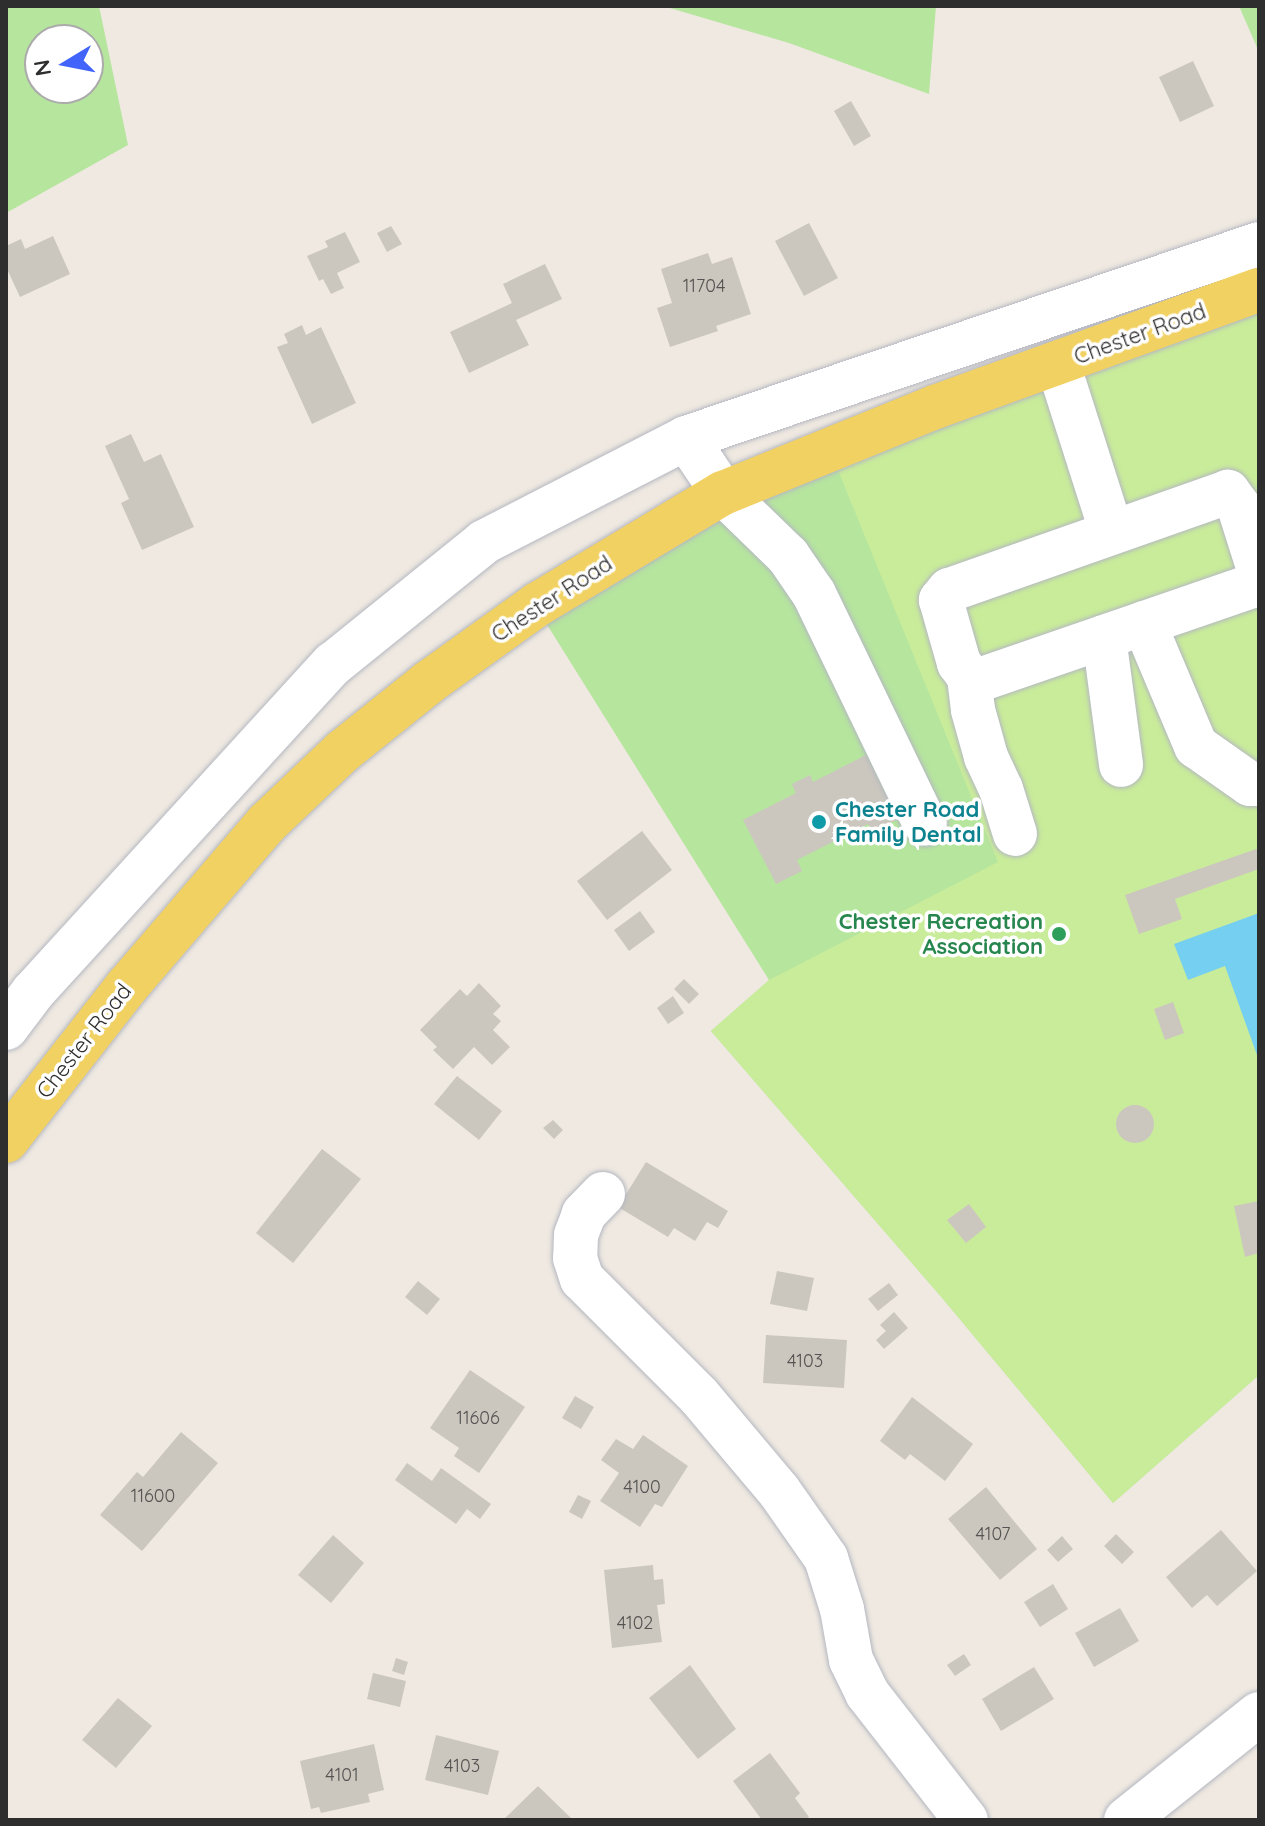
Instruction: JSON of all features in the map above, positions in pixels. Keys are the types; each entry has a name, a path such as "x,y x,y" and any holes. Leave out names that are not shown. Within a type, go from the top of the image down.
{"main road":[{"name":"Chester Road","path":"6,1141 128,985 267,823 343,751 429,682 538,604 723,493 842,443 1259,290"}],"street":[{"name":"Chester Road","path":"6,1028 33,992 333,664 484,542 686,438 1259,244"},
{"path":"1058,364 1111,530"},
{"path":"686,438 723,493 788,556 814,594 925,824"},
{"path":"969,677 982,679 1252,586 1258,566 1239,507 1228,492 1111,530 949,590 941,600 959,663 969,677 976,722 1015,834"},
{"path":"1121,765 1124,630"},
{"path":"1124,630 1196,746 1250,784 1259,784"},
{"path":"603,1194 584,1214 576,1235 575,1258 582,1279 699,1396 779,1491 826,1558 842,1609 851,1660 867,1693 966,1820"},
{"path":"1126,1820 1259,1714"}],"green space":[{"path":"6,6 99,6 103,24 24,24 24,104 104,104 104,30 128,145 6,213"},
{"path":"663,6 936,6 929,94 789,43"},
{"path":"1239,6 1259,6 1259,52"},
{"name":"Chester Recreation Association","path":"1259,291 1259,1375 1113,1503 943,1299 711,1031 769,980 998,862 835,463"},
{"path":"835,463 1259,1189 1259,1375 1113,1503 943,1299 711,1031 769,980 541,615 692,529"}],"water":[{"path":"1259,913 1257,1055 1225,966 1188,980 1174,944"}],"building":[{"path":"1193,61 1214,106 1180,122 1159,77"},
{"path":"851,101 871,136 854,146 834,111"},
{"path":"809,223 838,278 804,296 775,241"},
{"path":"391,226 402,244 387,252 377,233"},
{"path":"345,232 360,262 337,273 344,288 331,294 323,279 319,281 307,256 328,247 325,241"},
{"path":"53,236 70,274 20,297 6,267 6,246 21,239 25,249"},
{"path":"708,253 712,264 732,257 751,314 716,326 718,331 670,347 657,308 672,303 661,269"},
{"path":"545,264 562,299 516,320 529,345 469,373 450,332 512,303 503,284"},
{"path":"302,325 306,335 321,327 356,403 312,424 277,347 288,343 284,334"},
{"path":"131,434 144,462 161,454 194,527 142,550 121,503 129,499 105,446"},
{"name":"Chester Road Family Dental","path":"866,755 898,819 873,832 868,824 797,860 802,871 776,884 743,820 796,793 792,784 810,775 813,782"},
{"path":"642,831 672,870 607,920 577,881"},
{"path":"1259,848 1259,869 1175,899 1182,919 1139,934 1125,895"},
{"path":"640,911 655,932 629,951 614,930"},
{"path":"684,979 699,994 689,1004 674,989"},
{"path":"479,983 501,1006 493,1014 501,1021 493,1030 510,1047 492,1065 474,1047 453,1069 433,1050 437,1047 420,1030 460,989 467,996"},
{"path":"673,996 684,1013 668,1024 657,1008"},
{"path":"1173,1002 1184,1033 1165,1040 1154,1009"},
{"path":"457,1076 502,1111 479,1140 434,1104"},
{"path":"1135,1105 1149,1110 1154,1124 1149,1138 1135,1143 1121,1138 1116,1124 1121,1110"},
{"path":"553,1120 563,1130 554,1139 543,1128"},
{"path":"322,1149 361,1179 293,1263 256,1233"},
{"path":"646,1162 728,1211 718,1228 707,1222 695,1241 674,1228 668,1237 618,1207"},
{"path":"1259,1201 1259,1253 1245,1257 1234,1206"},
{"path":"969,1204 986,1227 966,1243 947,1220"},
{"path":"777,1271 814,1278 807,1311 770,1304"},
{"path":"418,1281 440,1299 427,1315 405,1297"},
{"path":"889,1283 898,1295 878,1311 868,1299"},
{"path":"894,1312 908,1328 884,1349 876,1340 886,1331 880,1325"},
{"path":"766,1335 847,1340 844,1388 763,1383"},
{"path":"470,1370 525,1407 479,1473 454,1456 459,1448 430,1428"},
{"path":"575,1396 594,1407 581,1429 562,1418"},
{"path":"912,1397 973,1444 945,1481 910,1454 905,1460 880,1441"},
{"path":"181,1432 218,1463 142,1551 100,1515 137,1472 143,1477"},
{"path":"643,1435 688,1466 662,1507 655,1504 640,1527 600,1501 619,1473 601,1460 616,1439 633,1449"},
{"path":"407,1463 432,1481 441,1468 491,1504 480,1519 467,1509 456,1524 395,1480"},
{"path":"986,1487 1037,1549 1000,1580 948,1519"},
{"path":"578,1495 591,1501 582,1519 569,1512"},
{"path":"1221,1530 1257,1571 1217,1606 1207,1595 1192,1608 1166,1577"},
{"path":"1116,1534 1134,1552 1122,1564 1104,1546"},
{"path":"333,1535 364,1563 331,1603 298,1575"},
{"path":"1062,1536 1073,1549 1058,1562 1047,1550"},
{"path":"653,1565 654,1580 663,1579 665,1604 657,1605 662,1642 612,1648 604,1570"},
{"path":"1053,1584 1068,1609 1040,1627 1024,1602"},
{"path":"1120,1608 1139,1641 1094,1667 1075,1633"},
{"path":"964,1654 971,1665 955,1676 947,1665"},
{"path":"396,1658 408,1662 404,1675 392,1671"},
{"path":"690,1665 736,1729 698,1759 649,1698"},
{"path":"1034,1667 1054,1699 1001,1731 982,1699"},
{"path":"373,1673 406,1681 400,1707 367,1699"},
{"path":"118,1698 152,1726 116,1768 82,1740"},
{"path":"436,1735 499,1751 488,1795 425,1780"},
{"path":"374,1744 384,1790 368,1794 370,1802 321,1813 319,1807 311,1809 300,1761"},
{"path":"770,1753 800,1793 795,1798 809,1817 804,1820 762,1820 733,1781"},
{"path":"538,1786 573,1820 503,1820"}],"place":[{"name":"Chester Road Family Dental","path":"819,822"},
{"name":"Chester Recreation Association","path":"1059,934"}]}
